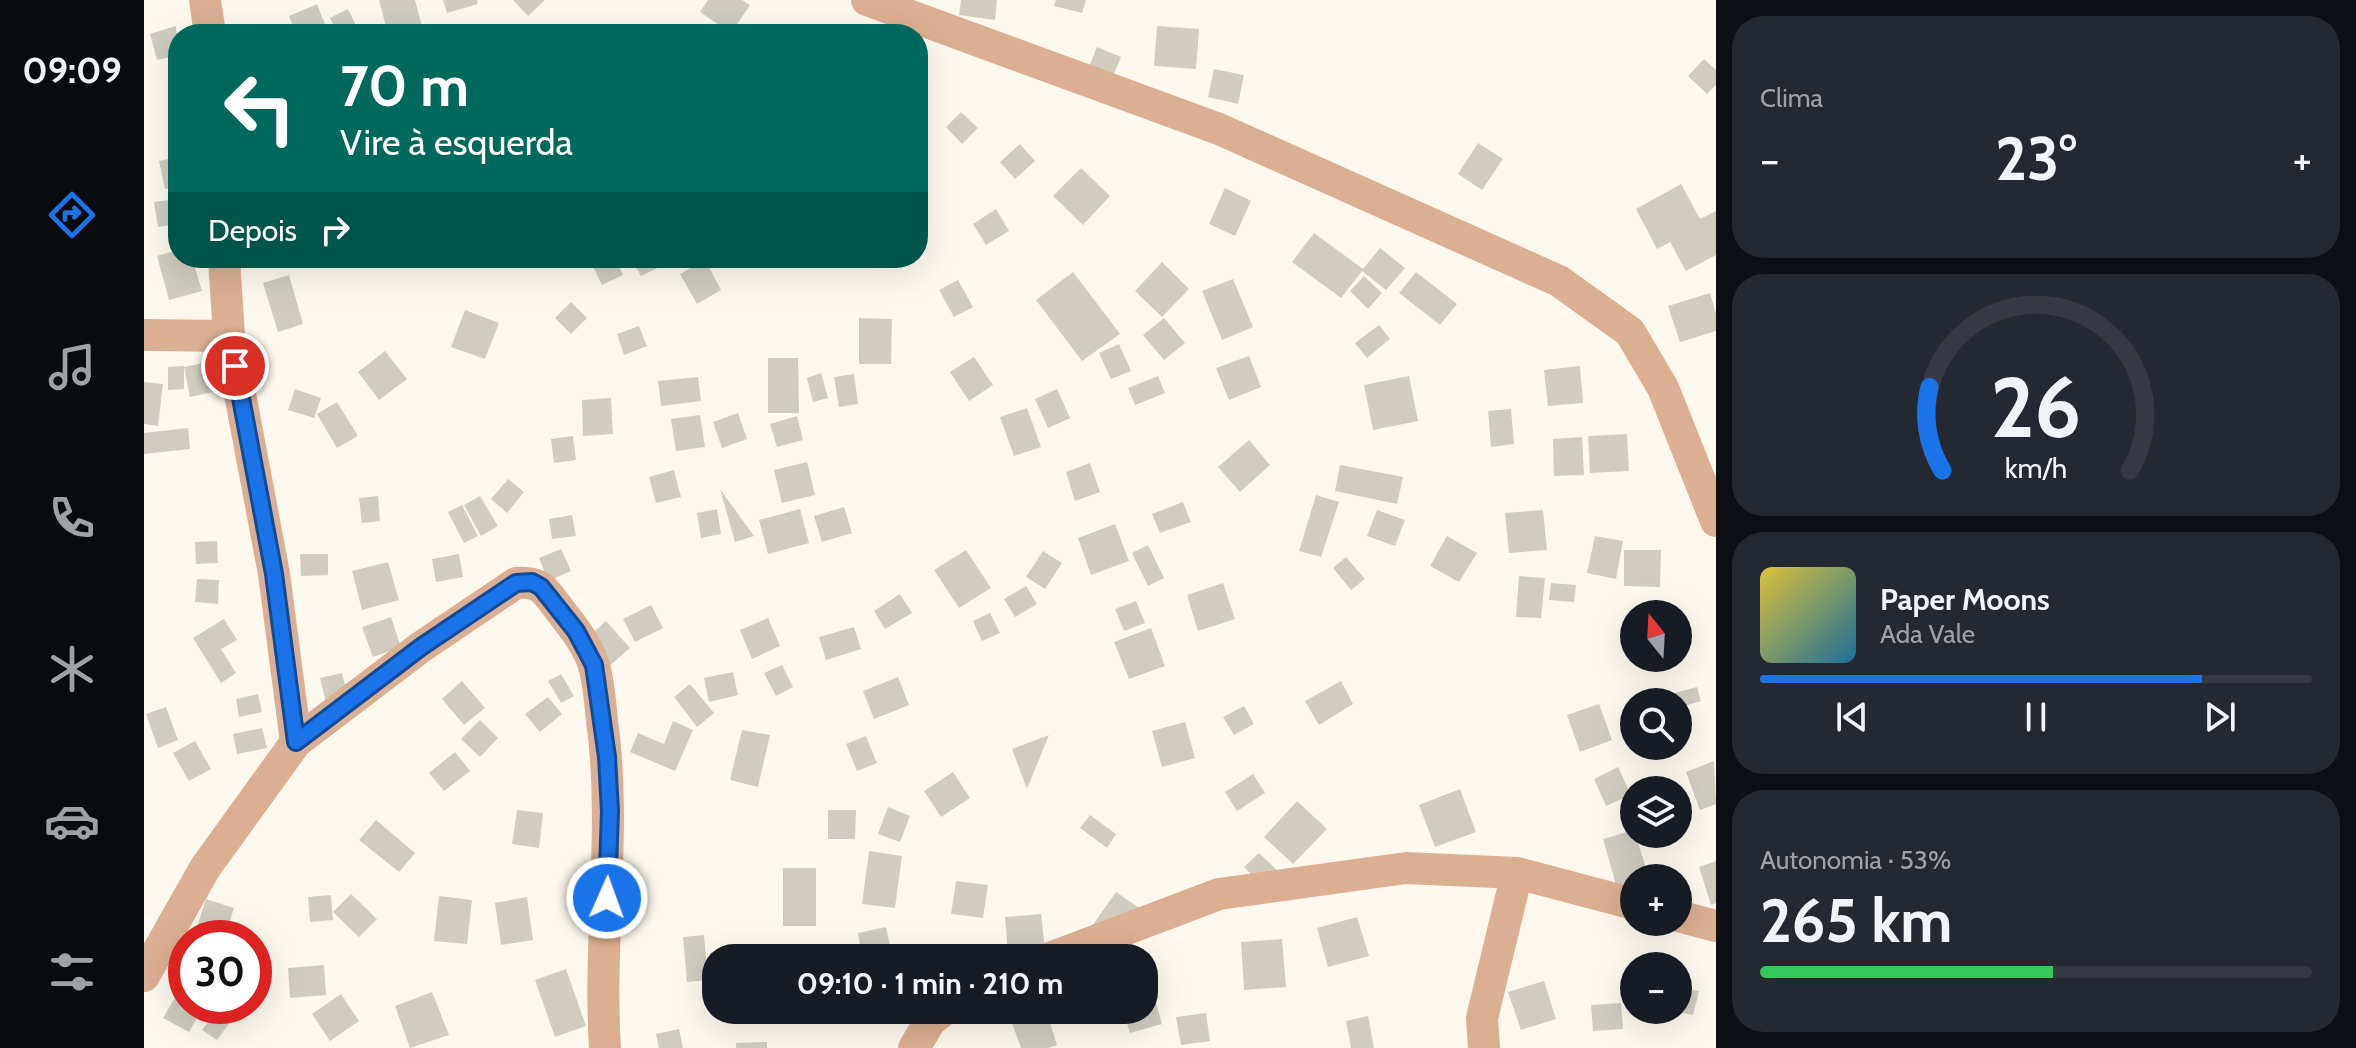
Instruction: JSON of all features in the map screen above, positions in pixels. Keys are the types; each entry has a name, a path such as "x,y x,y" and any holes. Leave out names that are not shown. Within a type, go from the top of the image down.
{"street":[{"path":"205,0 209,24"},
{"path":"867,0 1219,129 1559,281 1630,332 1663,388 1716,521"},
{"path":"225,268 229,336 274,574 296,742"},
{"path":"144,335 229,336"},
{"path":"144,976 205,868 296,742 421,647 516,583 532,582 541,587 576,631 594,665 607,757 610,811 603,1014 605,1048"},
{"path":"1087,944 1219,894 1406,868 1517,873 1620,900"},
{"path":"1484,1048 1482,1018 1517,873"},
{"path":"1692,920 1716,926"},
{"path":"914,1048 928,1024"}],"building":[{"path":"379,0 415,0 421,24 385,24"},
{"path":"443,0 477,0 478,4 447,13"},
{"path":"513,0 545,0 528,16"},
{"path":"708,0 742,0 750,5 737,24 718,24 700,12"},
{"path":"961,0 997,0 995,20 959,15"},
{"path":"1056,0 1086,0 1082,13 1054,6"},
{"path":"317,4 325,24 292,24 289,16"},
{"path":"348,9 355,24 333,24 330,18"},
{"path":"1157,26 1199,29 1196,69 1154,66"},
{"path":"168,28 168,57 157,60 150,34"},
{"path":"1097,47 1121,57 1108,88 1084,79"},
{"path":"1704,59 1716,70 1716,85 1707,94 1688,76"},
{"path":"1214,69 1244,75 1238,104 1208,97"},
{"path":"961,112 978,128 962,144 946,127"},
{"path":"1478,143 1503,159 1482,190 1458,174"},
{"path":"1020,144 1035,161 1015,179 1000,162"},
{"path":"168,159 168,188 165,189 159,161"},
{"path":"1081,168 1110,196 1083,225 1053,196"},
{"path":"1681,184 1700,219 1716,211 1716,255 1686,271 1670,242 1657,249 1636,209"},
{"path":"1225,188 1251,201 1235,236 1209,224"},
{"path":"168,200 168,226 158,227 154,202"},
{"path":"996,209 1009,231 986,245 973,224"},
{"path":"1314,233 1363,269 1380,248 1405,268 1386,290 1362,271 1341,298 1292,262"},
{"path":"168,253 168,268 195,268 202,291 169,300 157,256"},
{"path":"1162,262 1189,289 1162,317 1135,291"},
{"path":"594,268 620,268 623,275 602,285"},
{"path":"637,268 658,268 641,276"},
{"path":"691,268 709,268 721,290 697,304 680,274"},
{"path":"1073,272 1120,334 1082,361 1036,300"},
{"path":"1416,272 1457,304 1440,325 1399,293"},
{"path":"289,275 303,324 278,332 263,283"},
{"path":"1364,276 1382,293 1368,309 1350,291"},
{"path":"1233,279 1253,327 1222,340 1202,291"},
{"path":"958,280 973,307 954,317 939,290"},
{"path":"1710,293 1716,314 1716,331 1680,342 1668,306"},
{"path":"571,302 587,318 571,334 555,318"},
{"path":"465,310 499,323 485,359 451,347"},
{"path":"859,318 892,319 891,364 859,364"},
{"path":"1164,318 1185,343 1164,360 1143,335"},
{"path":"1379,325 1390,339 1367,358 1355,343"},
{"path":"639,326 647,346 624,355 617,334"},
{"path":"1119,344 1131,371 1111,379 1099,353"},
{"path":"385,351 407,379 379,400 358,372"},
{"path":"1249,356 1261,387 1229,400 1216,368"},
{"path":"974,357 993,385 969,401 950,372"},
{"path":"768,358 798,358 799,413 768,413"},
{"path":"212,361 218,391 190,397 184,367"},
{"path":"184,366 184,389 168,390 168,367"},
{"path":"1580,366 1583,403 1548,406 1544,370"},
{"path":"821,373 828,398 813,402 807,378"},
{"path":"854,374 858,404 839,407 834,377"},
{"path":"1158,376 1165,393 1135,405 1128,388"},
{"path":"1409,376 1418,421 1373,430 1364,385"},
{"path":"698,377 701,401 661,406 658,381"},
{"path":"144,382 163,384 158,426 144,424"},
{"path":"295,389 321,398 314,418 288,410"},
{"path":"1057,389 1070,418 1048,428 1035,399"},
{"path":"611,398 613,434 583,436 582,400"},
{"path":"337,402 358,436 337,448 317,414"},
{"path":"1027,408 1041,447 1014,456 1000,417"},
{"path":"1511,409 1514,444 1491,447 1488,411"},
{"path":"738,413 747,439 722,448 713,422"},
{"path":"700,415 705,447 676,451 671,419"},
{"path":"797,416 803,440 777,447 770,424"},
{"path":"188,428 190,449 144,454 144,433"},
{"path":"1627,434 1629,471 1590,473 1588,436"},
{"path":"573,436 576,460 554,463 551,439"},
{"path":"1582,437 1584,475 1554,476 1553,439"},
{"path":"1249,440 1270,465 1240,492 1218,467"},
{"path":"807,462 815,495 782,503 774,470"},
{"path":"1090,463 1100,492 1075,501 1066,472"},
{"path":"1340,465 1403,477 1397,504 1335,491"},
{"path":"674,470 681,497 656,503 649,477"},
{"path":"508,479 524,492 507,513 491,499"},
{"path":"720,489 754,536 735,542"},
{"path":"1316,495 1339,502 1321,557 1299,551"},
{"path":"378,496 380,521 362,523 359,498"},
{"path":"480,496 498,526 481,536 464,505"},
{"path":"1183,502 1191,522 1160,533 1152,514"},
{"path":"462,505 478,536 464,543 448,512"},
{"path":"844,507 852,533 822,542 814,516"},
{"path":"717,509 721,534 701,538 697,513"},
{"path":"800,509 809,543 768,554 759,520"},
{"path":"1377,510 1405,520 1395,546 1367,536"},
{"path":"1543,510 1547,550 1509,553 1505,513"},
{"path":"572,515 576,536 552,539 549,519"},
{"path":"1115,524 1129,561 1091,575 1078,538"},
{"path":"1447,536 1477,553 1459,582 1430,566"},
{"path":"1595,536 1623,541 1616,579 1587,573"},
{"path":"217,541 218,563 196,564 195,542"},
{"path":"1148,545 1164,578 1148,586 1132,553"},
{"path":"561,549 571,571 548,581 539,558"},
{"path":"966,550 991,588 959,608 934,570"},
{"path":"1624,550 1661,550 1660,587 1624,586"},
{"path":"1043,551 1062,563 1045,589 1026,577"},
{"path":"300,554 328,554 328,575 301,576"},
{"path":"459,554 463,577 436,582 432,559"},
{"path":"1346,557 1365,579 1351,590 1333,568"},
{"path":"388,562 399,600 362,610 352,571"},
{"path":"1519,576 1545,578 1541,618 1516,617"},
{"path":"197,579 219,580 218,604 195,602"},
{"path":"1223,583 1235,619 1198,631 1187,595"},
{"path":"1551,583 1576,585 1574,602 1549,600"},
{"path":"1026,586 1037,604 1015,617 1004,599"},
{"path":"900,594 912,613 885,629 874,611"},
{"path":"1136,601 1145,623 1124,631 1115,609"},
{"path":"651,605 663,628 635,642 623,619"},
{"path":"990,613 1000,633 982,641 973,621"},
{"path":"391,617 401,647 373,657 362,627"},
{"path":"768,618 780,646 752,659 740,630"},
{"path":"224,619 237,640 221,649 236,673 221,683 193,638"},
{"path":"606,621 630,648 599,675 575,649"},
{"path":"854,627 861,649 826,660 819,637"},
{"path":"1151,628 1165,666 1129,679 1114,642"},
{"path":"782,665 793,687 776,696 764,673"},
{"path":"733,672 738,695 709,702 704,678"},
{"path":"342,673 348,698 326,703 320,678"},
{"path":"561,674 574,696 561,703 548,681"},
{"path":"898,677 909,705 874,719 863,691"},
{"path":"462,681 485,708 464,725 442,699"},
{"path":"1341,681 1353,704 1319,725 1305,701"},
{"path":"690,684 714,713 697,727 674,697"},
{"path":"1697,687 1701,701 1692,704 1692,688"},
{"path":"258,694 262,712 239,717 236,699"},
{"path":"548,697 562,714 540,732 525,714"},
{"path":"1599,704 1612,740 1580,752 1567,715"},
{"path":"1244,706 1254,724 1234,735 1223,717"},
{"path":"166,707 178,740 158,748 146,714"},
{"path":"480,720 498,738 480,757 461,739"},
{"path":"673,721 693,730 675,771 630,752 638,733 664,744"},
{"path":"1185,722 1195,758 1162,767 1152,731"},
{"path":"262,728 267,748 237,754 233,734"},
{"path":"742,730 770,735 758,787 730,780"},
{"path":"1049,735 1027,789 1012,749"},
{"path":"866,736 877,763 857,771 846,744"},
{"path":"195,741 211,769 189,781 173,753"},
{"path":"455,752 470,771 444,791 429,773"},
{"path":"1714,761 1716,804 1700,810 1692,788 1692,776 1687,776 1686,772"},
{"path":"1618,767 1622,776 1620,800 1606,806 1594,779"},
{"path":"953,772 970,798 941,817 924,791"},
{"path":"1253,774 1265,793 1237,811 1225,792"},
{"path":"1460,789 1476,832 1435,847 1419,805"},
{"path":"1297,801 1327,829 1293,864 1264,837"},
{"path":"888,807 910,816 900,842 878,834"},
{"path":"517,810 543,813 539,848 512,844"},
{"path":"828,810 856,810 855,839 828,839"},
{"path":"1090,815 1116,834 1107,848 1080,828"},
{"path":"376,820 415,853 399,872 359,840"},
{"path":"1620,834 1620,848 1640,848 1645,864 1620,864 1620,887 1617,888 1603,839"},
{"path":"869,851 902,856 895,908 862,904"},
{"path":"1259,853 1282,875 1266,890 1244,867"},
{"path":"1716,861 1716,903 1711,905 1699,867"},
{"path":"783,868 816,868 816,926 783,926"},
{"path":"956,881 988,885 983,918 951,914"},
{"path":"1116,892 1151,916 1132,944 1112,944 1090,929"},
{"path":"351,894 377,919 359,937 333,912"},
{"path":"331,895 333,920 310,922 308,897"},
{"path":"439,896 472,900 467,944 434,941"},
{"path":"527,897 533,940 501,945 495,903"},
{"path":"206,899 234,908 230,920 199,920"},
{"path":"1041,914 1044,944 1007,944 1005,917"},
{"path":"1357,917 1369,956 1328,967 1317,928"},
{"path":"886,927 890,944 860,944 858,933"},
{"path":"704,935 702,981 687,982 683,937"},
{"path":"1282,939 1286,987 1244,990 1241,942"},
{"path":"324,965 326,995 290,998 288,968"},
{"path":"566,969 586,1026 555,1037 535,980"},
{"path":"1544,981 1556,1019 1521,1030 1508,992"},
{"path":"1692,990 1699,991 1692,1015"},
{"path":"432,992 449,1035 410,1048 395,1006"},
{"path":"341,994 359,1021 330,1041 312,1014"},
{"path":"1620,1003 1620,1024 1623,1029 1593,1031 1591,1005"},
{"path":"1158,1010 1162,1024 1130,1033 1127,1024 1158,1024"},
{"path":"1206,1013 1210,1041 1181,1045 1176,1017"},
{"path":"1368,1016 1374,1048 1351,1048 1346,1021"},
{"path":"174,1024 194,1024 189,1032"},
{"path":"207,1024 229,1024 217,1040 202,1030"},
{"path":"1012,1024 1050,1024 1057,1045 1021,1048"},
{"path":"679,1029 683,1048 659,1048 656,1034"},
{"path":"767,1042 767,1048 736,1048 736,1043"}],"route":[{"path":"235,366 274,574 296,742 421,647 516,583 532,582 541,587 576,631 594,665 607,757 610,811 607,898"}]}
